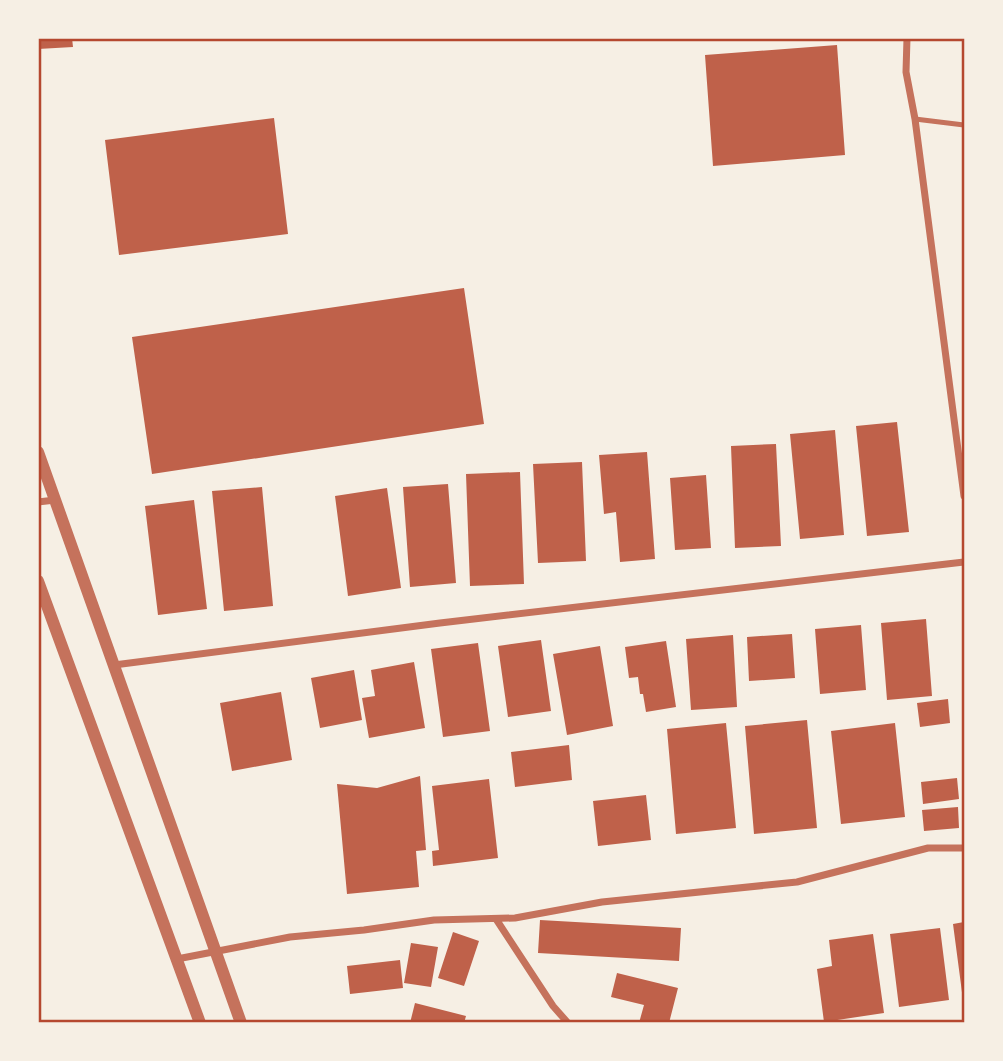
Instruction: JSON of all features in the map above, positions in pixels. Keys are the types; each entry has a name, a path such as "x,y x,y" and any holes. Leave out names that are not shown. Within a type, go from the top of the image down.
{"street":[{"path":"907,38 906,72 915,119 964,496"},
{"path":"40,460 241,1023"},
{"path":"38,502 55,500"},
{"path":"114,665 440,623 964,562"},
{"path":"38,581 200,1023"},
{"path":"177,958 290,937 434,920 514,918 602,902 797,882 928,848 964,848"},
{"path":"496,919 553,1006 568,1023"}],"lane":[{"path":"915,119 964,125"}],"building":[{"path":"38,38 72,38 73,47 38,49"},
{"path":"837,45 845,155 713,166 705,55"},
{"path":"274,118 288,234 119,255 105,140"},
{"path":"464,288 484,424 152,474 132,337"},
{"path":"897,422 909,532 867,536 856,426"},
{"path":"835,430 844,535 800,539 790,434"},
{"path":"776,444 781,546 735,548 731,446"},
{"path":"647,452 655,559 620,562 616,512 604,514 599,455"},
{"path":"582,462 586,561 538,563 533,464"},
{"path":"520,472 524,584 470,586 466,474"},
{"path":"706,475 711,548 675,550 670,478"},
{"path":"448,484 456,583 410,587 403,487"},
{"path":"262,487 273,606 224,611 212,491"},
{"path":"387,488 401,588 348,596 335,496"},
{"path":"194,500 207,609 158,615 145,506"},
{"path":"926,619 932,696 887,700 881,623"},
{"path":"861,625 866,690 820,694 815,629"},
{"path":"792,634 795,678 749,681 747,637"},
{"path":"733,635 737,707 691,710 686,639"},
{"path":"541,640 551,711 508,717 498,646"},
{"path":"666,641 676,707 646,712 638,677 629,678 625,647"},
{"path":"478,643 490,731 443,737 431,649"},
{"path":"600,646 613,726 567,735 553,654"},
{"path":"414,662 425,728 369,738 362,698 375,696 371,670"},
{"path":"354,670 362,720 320,728 311,678"},
{"path":"281,692 292,760 232,771 220,703"},
{"path":"948,699 950,723 920,727 917,703"},
{"path":"807,720 817,828 754,834 745,726"},
{"path":"726,723 736,828 676,834 667,729"},
{"path":"895,723 905,817 841,824 831,731"},
{"path":"569,745 572,780 515,787 511,752"},
{"path":"420,776 426,850 416,851 419,887 347,894 337,784 377,788"},
{"path":"957,778 959,799 923,804 921,782"},
{"path":"489,779 498,858 433,866 432,851 439,850 432,786"},
{"path":"646,795 651,840 598,846 593,801"},
{"path":"958,807 959,828 924,831 922,810"},
{"path":"540,920 681,928 679,961 538,953"},
{"path":"964,922 964,1000 963,1000 953,924"},
{"path":"940,928 949,1000 899,1007 890,934"},
{"path":"453,932 479,941 464,986 438,978"},
{"path":"873,934 884,1013 824,1022 817,969 832,966 829,940"},
{"path":"411,943 438,947 431,987 404,983"},
{"path":"400,960 403,988 350,994 347,966"},
{"path":"617,973 678,988 669,1023 639,1023 644,1005 611,997"},
{"path":"415,1003 466,1016 464,1023 410,1023"}]}
